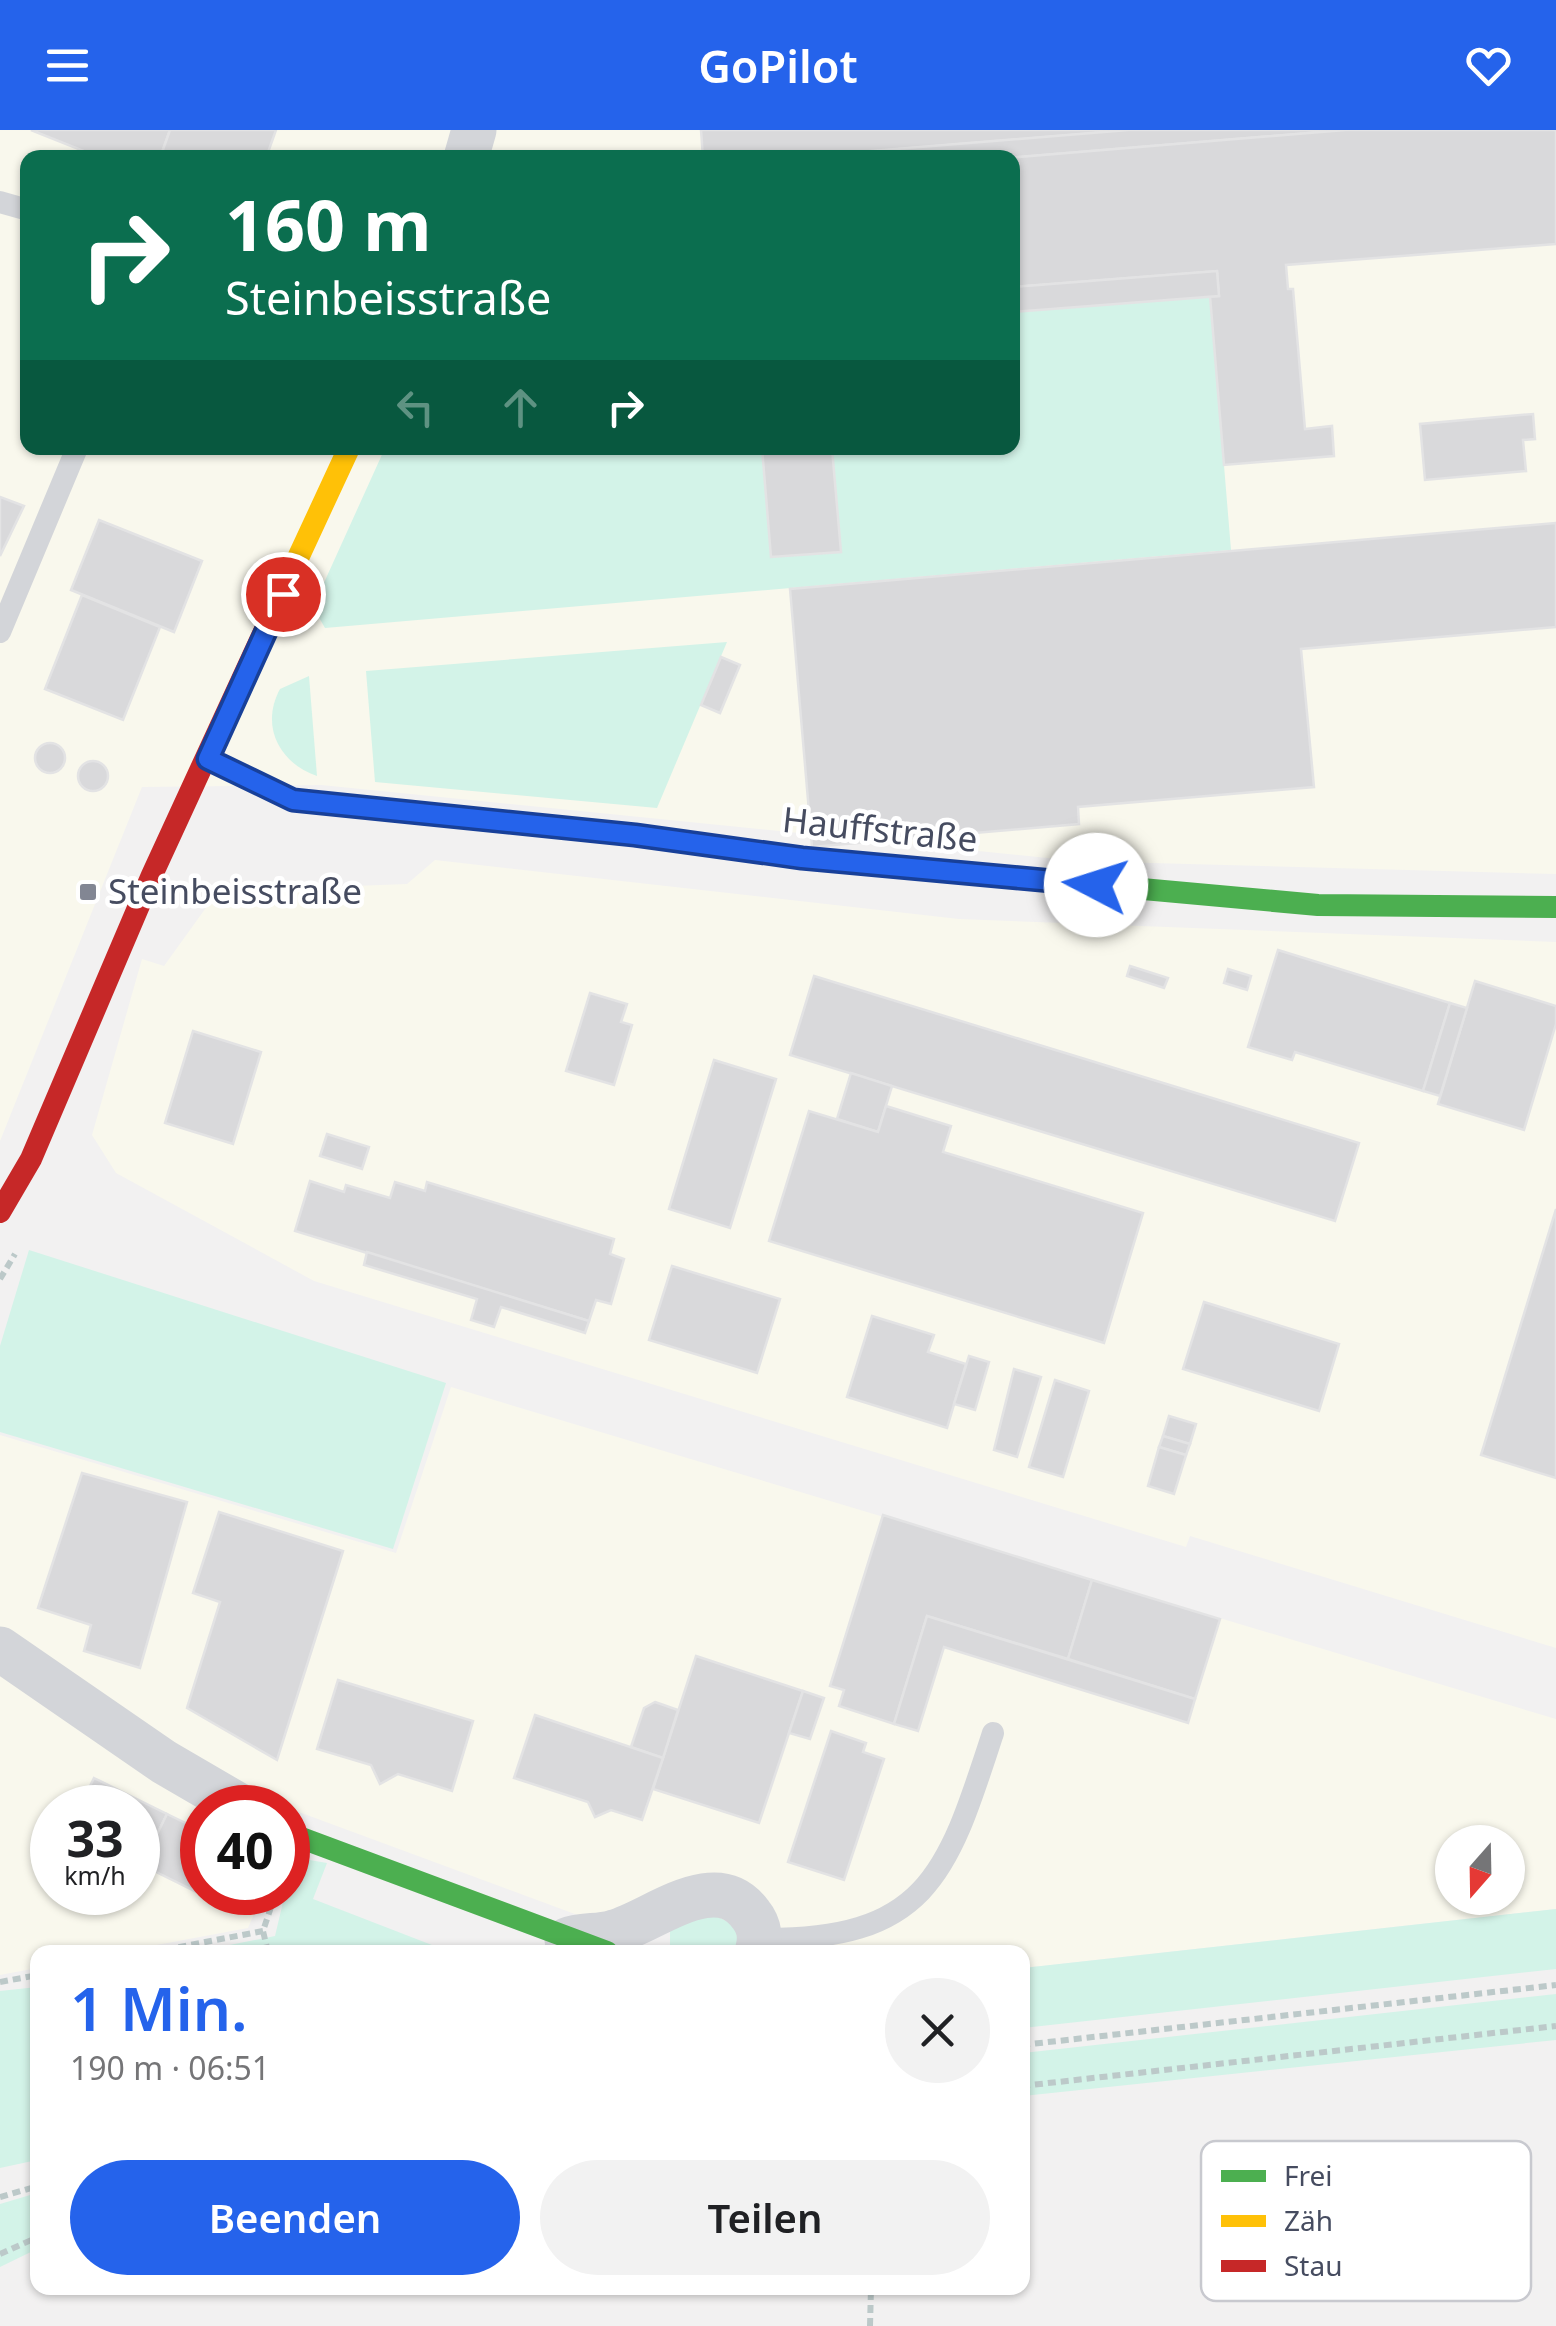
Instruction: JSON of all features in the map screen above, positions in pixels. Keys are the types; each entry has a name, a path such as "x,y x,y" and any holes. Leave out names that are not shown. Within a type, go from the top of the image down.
{"street":[{"path":"0,1212 31,1159 152,874 346,455"},
{"name":"Hauffstraße","path":"208,759 293,800 635,835 802,858 1318,905 1556,907"},
{"path":"0,1649 150,1753 205,1785"},
{"path":"310,1841 584,1945"},
{"path":"589,1945 707,1894 734,1900 749,1911 758,1945"}],"lane":[{"path":"0,632 74,455"},
{"path":"764,1945 887,1920 914,1902 961,1830 993,1734"}],"path":[{"path":"266,1945 262,1931 268,1915"},
{"path":"189,1945 262,1931"},
{"path":"0,1982 30,1976"},
{"path":"1030,2044 1556,1985"},
{"path":"1030,2085 1556,2026"},
{"path":"0,2197 30,2188"},
{"path":"0,2254 30,2241"},
{"path":"870,2326 871,2295"}],"shaded area":[{"path":"0,130 1556,130 1556,874 1077,861 321,785 142,787 0,1141"},
{"path":"435,860 959,919 1556,942 1556,1648 1190,1536 1186,1547 314,1281 116,1173 92,1135 142,959 164,966 218,891 407,884"},
{"path":"451,1387 1556,1719 1556,1909 1525,1912 1525,1825 1435,1825 1435,1915 1502,1915 1030,1967 1030,1945 774,1945 591,1920 310,1816 310,1785 180,1785 180,1915 254,1915 248,1928 157,1945 30,1945 30,1969 0,1975 0,1435 396,1553"}],"green space":[{"path":"1210,296 1231,550 325,628 313,607 382,455 763,455 771,557 840,552 833,455 1020,455 1020,311"},
{"path":"727,642 657,808 375,782 366,671"},
{"path":"309,676 317,776 283,753 273,729 274,703 280,689"},
{"path":"29,1250 446,1383 393,1549 0,1432 0,1346"},
{"path":"310,1860 327,1863 313,1899 432,1945 229,1945 275,1936 280,1915 310,1915"},
{"path":"1556,1909 1556,1969 1030,2027 1030,1967"},
{"path":"705,1910 734,1925 738,1940 736,1945 670,1945 670,1931"},
{"path":"30,1988 30,2162 0,2168 0,1991"},
{"path":"1556,1994 1556,2040 1030,2095 1030,2052"},
{"path":"30,2195 30,2252 0,2267 0,2204"}],"building":[{"path":"31,130 170,130 163,150 81,150"},
{"path":"170,130 276,130 269,150 163,150"},
{"path":"701,130 1131,130 888,150 702,150"},
{"path":"1128,130 1345,130 1020,157 1020,150 884,150"},
{"path":"1345,130 1556,130 1556,244 1286,265 1288,289 1293,289 1305,429 1332,426 1334,456 1224,465 1210,296 1219,296 1217,271 1020,286 1020,157"},
{"path":"1217,271 1219,296 1020,311 1020,286"},
{"path":"1533,414 1535,439 1523,440 1526,471 1425,480 1420,424"},
{"path":"763,455 833,455 841,552 771,557"},
{"path":"0,497 24,506 0,556"},
{"path":"99,520 202,561 174,632 71,590"},
{"path":"1556,523 1556,627 1301,649 1314,787 1078,807 1079,824 812,847 790,589"},
{"path":"82,595 160,627 123,720 45,689"},
{"path":"721,657 740,665 720,713 701,705"},
{"path":"50,743 61,747 65,758 61,769 50,773 39,769 35,758 39,747"},
{"path":"93,761 104,765 108,776 104,787 93,791 82,787 78,776 82,765"},
{"path":"1278,950 1450,1003 1423,1091 1295,1052 1292,1060 1248,1047"},
{"path":"1130,966 1168,978 1164,988 1127,976"},
{"path":"1228,969 1251,976 1247,990 1224,983"},
{"path":"814,976 1359,1143 1335,1221 790,1055"},
{"path":"1475,981 1556,1006 1556,1024 1524,1130 1438,1104"},
{"path":"590,993 627,1004 621,1022 632,1025 614,1085 566,1071"},
{"path":"1450,1003 1467,1008 1440,1096 1423,1091"},
{"path":"193,1031 261,1052 233,1144 165,1123"},
{"path":"714,1060 776,1079 730,1228 669,1209"},
{"path":"851,1073 892,1086 878,1132 837,1119"},
{"path":"886,1106 951,1126 943,1152 1143,1213 1104,1343 769,1241 809,1111 878,1132"},
{"path":"327,1134 369,1147 362,1169 320,1156"},
{"path":"310,1181 344,1192 346,1185 390,1198 395,1182 425,1191 427,1182 614,1239 610,1254 624,1259 611,1304 596,1300 589,1321 295,1231"},
{"path":"1556,1209 1556,1478 1481,1455"},
{"path":"367,1252 589,1321 585,1333 501,1307 494,1327 471,1320 477,1299 364,1265"},
{"path":"672,1266 780,1299 757,1373 649,1340"},
{"path":"1204,1302 1339,1344 1319,1411 1183,1369"},
{"path":"872,1316 934,1335 928,1352 966,1364 947,1428 847,1397"},
{"path":"969,1356 989,1362 975,1410 954,1404"},
{"path":"1014,1369 1041,1377 1017,1457 994,1450"},
{"path":"1055,1380 1089,1391 1063,1477 1029,1467"},
{"path":"1169,1416 1196,1424 1190,1444 1163,1436"},
{"path":"1163,1436 1190,1444 1186,1455 1159,1447"},
{"path":"1159,1447 1186,1455 1174,1494 1148,1486"},
{"path":"82,1473 187,1502 140,1668 84,1651 91,1625 38,1608"},
{"path":"219,1512 343,1551 277,1760 187,1708 220,1602 193,1593"},
{"path":"883,1515 1092,1580 1068,1659 927,1616 894,1724 839,1706 844,1690 830,1686"},
{"path":"1092,1580 1220,1619 1195,1699 1068,1659"},
{"path":"927,1616 1195,1699 1188,1723 944,1647 918,1731 894,1724"},
{"path":"696,1656 803,1691 759,1823 653,1789"},
{"path":"338,1680 473,1721 452,1791 398,1774 380,1784 371,1765 317,1749"},
{"path":"803,1691 824,1698 810,1739 789,1733"},
{"path":"655,1702 678,1710 663,1758 631,1747 644,1708"},
{"path":"535,1715 663,1758 642,1820 611,1810 595,1817 588,1802 514,1778"},
{"path":"831,1731 866,1743 863,1752 884,1759 844,1880 788,1862"},
{"path":"167,1814 180,1820 180,1884 160,1874 160,1828"}],"traffic: fast":[{"path":"631,835 802,858 1318,905 1556,907"},
{"path":"310,1841 588,1945"}],"traffic: slow":[{"path":"285,586 346,455"},
{"path":"207,759 293,800 631,835"}],"traffic: jam":[{"path":"0,1212 31,1159 152,875 285,586"}],"place":[{"name":"Steinbeisstraße","path":"88,892"}],"route":[{"path":"283,594 208,759 293,800 635,835 802,858 1096,885"}]}
